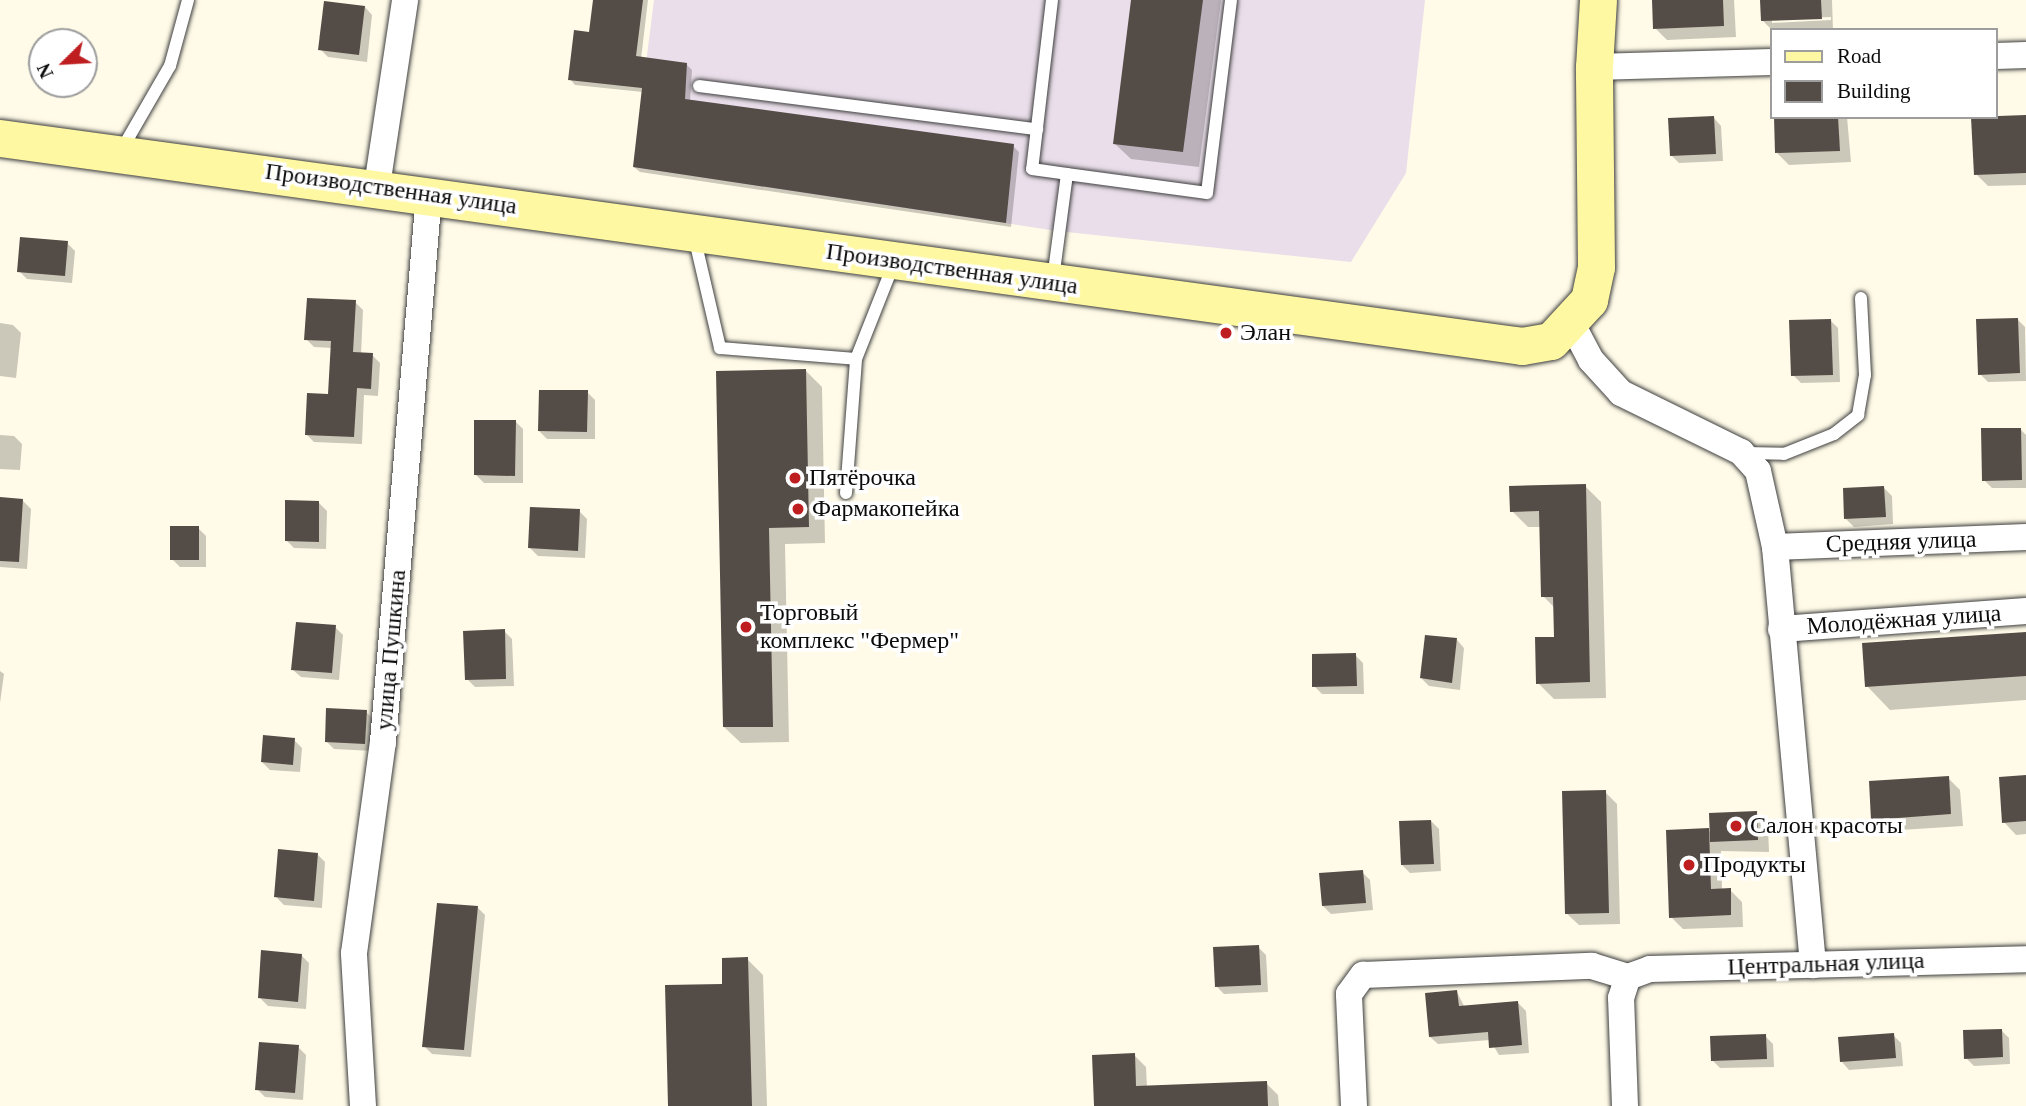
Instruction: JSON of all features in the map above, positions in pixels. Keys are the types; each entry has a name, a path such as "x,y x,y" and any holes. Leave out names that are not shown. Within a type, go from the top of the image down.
{"street":[{"path":"377,186 405,0"},
{"name":"Производственная улица","path":"0,138 377,186 1053,284 1522,346 1551,341 1572,324 1589,300 1596,267 1594,67 1598,0"},
{"path":"1998,56 2026,55"},
{"path":"1594,67 1770,62"},
{"name":"улица Пушкина","path":"363,1106 354,953 383,742 429,194"},
{"path":"1572,324 1591,360 1621,393 1741,452 1758,471 1775,547 1813,965"},
{"name":"Средняя улица","path":"1775,547 2026,537"},
{"name":"Молодёжная улица","path":"1782,629 2026,611"},
{"name":"Центральная улица","path":"1628,977 1650,969 2026,959"},
{"path":"1354,1106 1349,994 1363,975 1592,966 1628,977 1621,998 1625,1106"}],"lane":[{"path":"119,153 170,66 188,0"},
{"path":"1052,0 1032,169 1207,193 1231,0"},
{"path":"699,86 1037,129"},
{"path":"1053,284 1067,174"},
{"path":"693,232 720,348 856,359"},
{"path":"846,494 856,359 894,261"},
{"path":"1741,452 1784,454 1834,433 1858,415 1865,375 1861,298"}],"shaded area":[{"path":"654,0 1425,0 1406,173 1351,262 1057,231 633,167"}],"building":[{"path":"593,0 643,0 636,56 687,63 685,99 1014,144 1006,223 633,167 642,88 568,80 574,30 589,32"},
{"path":"1131,0 1203,0 1183,152 1113,144"},
{"path":"1652,0 1723,0 1724,26 1653,29"},
{"path":"1760,0 1821,0 1822,19 1761,21"},
{"path":"324,1 365,6 359,55 318,50"},
{"path":"2026,115 2026,173 1974,175 1971,119 1998,119 1998,116"},
{"path":"1714,116 1716,154 1670,156 1668,118"},
{"path":"1774,119 1838,119 1840,151 1775,153"},
{"path":"20,237 68,241 65,276 17,272"},
{"path":"307,298 356,300 353,352 373,353 371,389 357,388 354,437 305,435 307,393 328,394 331,341 304,340"},
{"path":"2018,318 2020,373 1978,375 1976,319"},
{"path":"1831,319 1833,375 1791,376 1789,320"},
{"name":"Торговый комплекс \"Фермер\"","path":"806,369 809,527 769,528 773,727 723,727 716,371"},
{"path":"539,390 588,390 587,432 538,431"},
{"path":"474,420 516,420 515,476 474,475"},
{"path":"1981,428 2021,428 2022,480 1982,481"},
{"path":"1586,484 1590,682 1536,684 1535,637 1554,637 1553,597 1541,597 1539,511 1510,512 1509,486"},
{"path":"1884,486 1886,517 1844,519 1843,488"},
{"path":"0,497 23,499 19,562 0,561"},
{"path":"285,500 319,501 319,542 285,541"},
{"path":"530,507 580,509 578,551 528,548"},
{"path":"170,526 199,526 199,560 170,560"},
{"path":"296,622 336,625 332,673 291,670"},
{"path":"505,629 506,679 465,680 463,631"},
{"path":"2026,632 2026,676 1865,687 1862,643"},
{"path":"1425,635 1457,638 1452,683 1420,678"},
{"path":"1356,653 1357,686 1312,687 1312,654"},
{"path":"326,708 367,710 365,744 325,742"},
{"path":"263,735 295,738 293,765 261,762"},
{"path":"2026,775 2026,821 2002,823 1999,777"},
{"path":"1949,776 1951,814 1871,820 1869,781"},
{"path":"1606,790 1609,913 1565,914 1562,791"},
{"path":"1757,811 1758,840 1710,842 1709,813"},
{"path":"1431,820 1434,864 1401,865 1399,821"},
{"name":"Продукты","path":"1709,828 1711,889 1731,888 1731,915 1669,918 1666,830"},
{"path":"278,849 318,853 314,901 274,897"},
{"path":"1363,870 1366,903 1322,906 1319,873"},
{"path":"437,903 478,906 464,1050 422,1047"},
{"path":"1259,945 1261,985 1215,987 1213,947"},
{"path":"261,950 302,954 298,1002 258,998"},
{"path":"748,957 752,1106 668,1106 665,985 722,984 722,958"},
{"path":"1457,990 1459,1006 1518,1001 1522,1045 1489,1048 1488,1032 1429,1037 1425,993"},
{"path":"2002,1029 2003,1057 1964,1059 1963,1030"},
{"path":"1894,1033 1896,1058 1840,1062 1838,1037"},
{"path":"1766,1034 1767,1059 1711,1061 1710,1036"},
{"path":"259,1042 299,1045 295,1093 255,1090"},
{"path":"1135,1053 1136,1086 1267,1081 1268,1106 1094,1106 1092,1055"}],"place":[{"name":"Элан","path":"1226,333"},
{"name":"Пятёрочка","path":"795,478"},
{"name":"Фармакопейка","path":"798,509"},
{"name":"Торговый комплекс \"Фермер\"","path":"746,627"},
{"name":"Салон красоты","path":"1736,826"},
{"name":"Продукты","path":"1689,865"}]}
